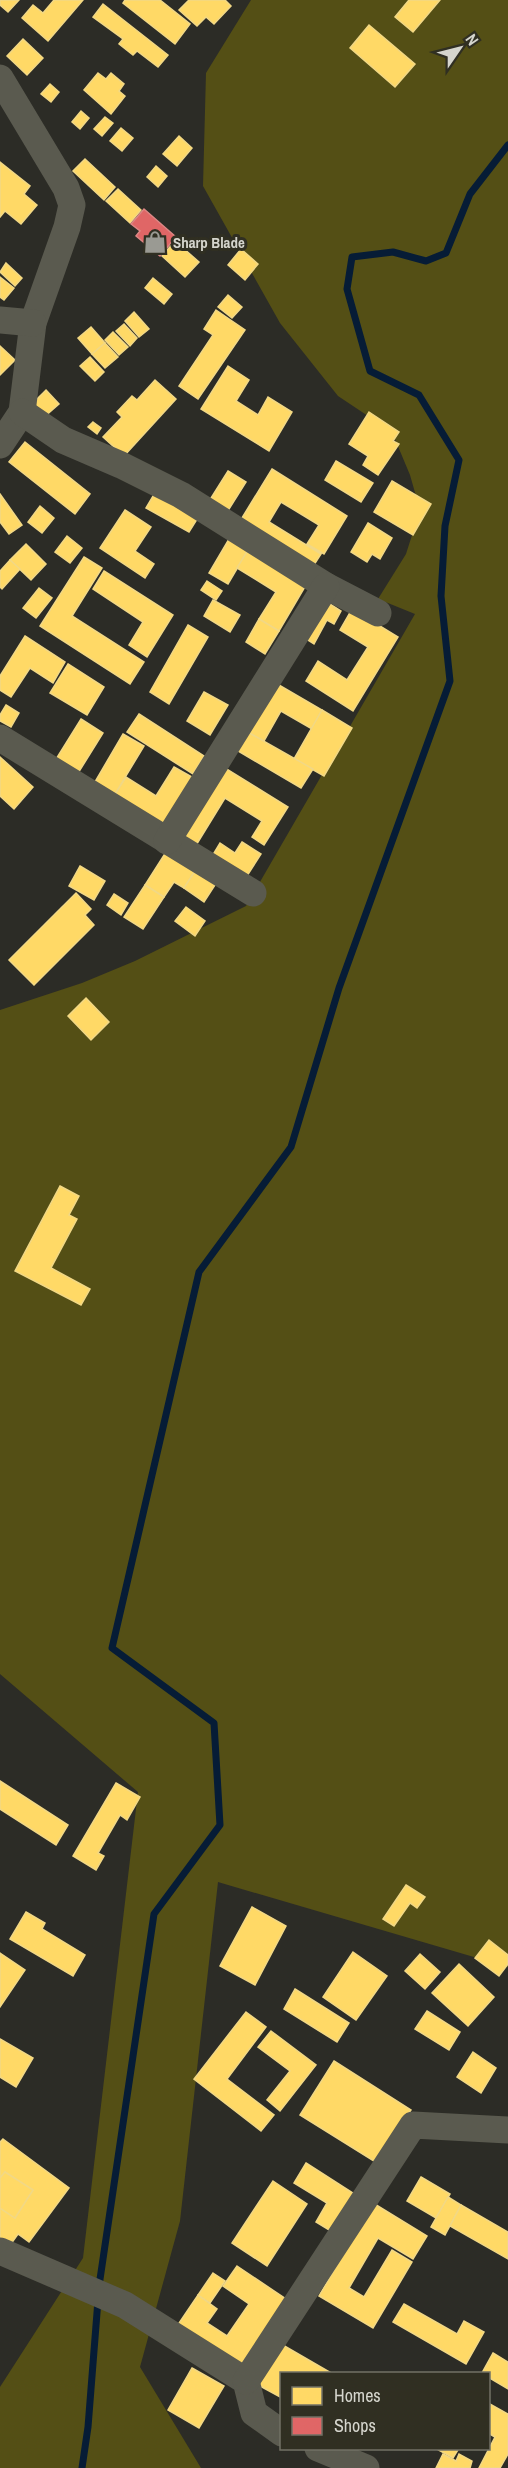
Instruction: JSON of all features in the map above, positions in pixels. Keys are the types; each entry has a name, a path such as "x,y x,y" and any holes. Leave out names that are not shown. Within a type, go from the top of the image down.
{"street":[{"path":"0,78 9,113 66,188 72,205 67,227 33,323 22,412 0,445"},
{"path":"0,320 33,323"},
{"path":"22,412 63,440 121,465 181,495 326,586 378,613"},
{"path":"167,841 326,586"},
{"path":"0,738 253,893"},
{"path":"246,2381 413,2125 508,2130"},
{"path":"0,2251 125,2306 246,2381 254,2413 280,2432"},
{"path":"323,2450 366,2468"}],"shaded area":[{"path":"251,0 508,0 508,1967 218,1882 180,2221 140,2367 201,2468 0,2468 0,2387 83,2258 138,1792 0,1674 0,1010 82,983 135,961 246,906 415,614 378,599 406,554 420,510 410,475 392,432 338,396 280,323 203,186 206,73"}],"building: Homes":[{"path":"0,0 19,0 8,12 0,5"},
{"path":"54,0 83,0 48,41 22,18 33,5 43,13"},
{"path":"125,0 160,0 190,24 175,44 123,3"},
{"path":"189,0 225,0 231,6 214,24 206,17 197,26 179,10"},
{"path":"409,0 440,0 413,32 395,17"},
{"path":"103,4 168,55 158,67 137,51 133,55 119,44 123,39 93,17"},
{"path":"369,25 415,64 395,87 350,48"},
{"path":"23,39 43,58 27,75 7,56"},
{"path":"98,73 106,79 111,73 124,84 119,91 125,96 111,114 84,90"},
{"path":"50,84 59,92 51,102 41,94"},
{"path":"81,111 89,118 80,129 72,122"},
{"path":"105,117 113,123 102,136 94,129"},
{"path":"121,128 133,138 122,151 110,141"},
{"path":"179,136 192,148 177,166 163,154"},
{"path":"85,159 115,187 104,200 73,171"},
{"path":"0,162 30,186 24,194 37,205 21,224 5,211 0,217"},
{"path":"156,166 167,176 158,187 147,177"},
{"path":"118,189 141,210 130,223 106,201"},
{"path":"175,241 199,262 185,277 162,256"},
{"path":"241,249 258,264 245,280 228,265"},
{"path":"6,263 22,278 15,286 0,272"},
{"path":"0,277 14,288 4,300 0,297"},
{"path":"153,278 172,294 164,304 145,288"},
{"path":"228,295 242,307 232,318 218,307"},
{"path":"216,310 245,330 198,399 179,386 213,335 204,329"},
{"path":"134,312 149,329 139,337 125,321"},
{"path":"124,324 137,338 130,346 116,331"},
{"path":"91,327 105,343 92,354 78,338"},
{"path":"113,332 128,347 119,355 105,340"},
{"path":"105,343 118,357 105,368 92,354"},
{"path":"0,346 15,360 0,375"},
{"path":"90,357 104,372 95,381 80,366"},
{"path":"228,366 249,380 236,401 258,415 268,397 292,412 269,451 201,409"},
{"path":"155,380 176,399 124,456 103,437 122,417 117,412 132,396 137,400"},
{"path":"46,390 59,404 43,418 31,405"},
{"path":"369,412 399,432 393,441 399,444 378,475 363,465 368,456 349,444"},
{"path":"93,422 101,428 97,434 88,427"},
{"path":"25,442 90,494 75,514 9,462"},
{"path":"336,461 373,483 361,502 325,480"},
{"path":"272,469 347,516 324,554 307,544 319,525 281,502 269,522 321,554 310,571 237,526"},
{"path":"228,471 246,482 224,517 206,506"},
{"path":"392,481 431,504 413,535 374,512"},
{"path":"156,491 199,516 189,532 146,508"},
{"path":"0,494 22,525 9,534 0,522"},
{"path":"40,506 54,518 42,533 28,522"},
{"path":"125,510 151,527 135,551 154,564 145,578 100,548"},
{"path":"368,523 392,538 380,559 372,554 367,562 351,552"},
{"path":"67,536 82,548 70,563 55,552"},
{"path":"229,539 248,550 228,584 209,573"},
{"path":"26,544 46,564 31,580 10,560"},
{"path":"248,550 306,585 279,631 259,619 276,592 237,568"},
{"path":"84,557 102,568 72,616 144,662 130,684 40,626"},
{"path":"10,560 20,569 2,589 0,571"},
{"path":"104,571 173,615 147,657 129,645 143,622 93,589"},
{"path":"207,581 222,591 216,600 201,590"},
{"path":"39,588 52,598 36,618 23,608"},
{"path":"322,599 341,611 334,624 327,620 314,644 300,635"},
{"path":"213,600 240,615 230,632 204,616"},
{"path":"352,609 398,637 353,711 306,681 318,661 347,680 368,647 340,630"},
{"path":"259,619 279,631 265,654 246,642"},
{"path":"188,625 208,637 169,704 150,692"},
{"path":"25,636 65,662 53,683 30,668 11,697 0,690 0,676"},
{"path":"68,664 104,687 87,715 50,693"},
{"path":"272,681 322,710 312,729 281,711 264,741 244,730"},
{"path":"204,692 228,705 210,735 187,721"},
{"path":"6,705 19,713 11,727 0,721 0,715"},
{"path":"322,710 352,728 324,776 294,759"},
{"path":"139,714 204,756 193,774 127,732"},
{"path":"81,719 103,733 75,778 53,764"},
{"path":"244,730 313,769 301,788 233,748"},
{"path":"123,734 144,746 112,799 92,787"},
{"path":"0,757 33,787 14,809 0,796"},
{"path":"220,765 288,807 264,845 252,837 262,821 225,798 195,847 177,836"},
{"path":"174,767 192,777 161,829 112,799 126,777 156,796"},
{"path":"242,842 261,854 245,879 211,858 220,843 235,853"},
{"path":"166,852 195,871 184,888 174,882 164,897 145,885"},
{"path":"80,866 105,881 94,900 69,886"},
{"path":"195,871 215,885 204,902 184,888"},
{"path":"145,885 164,897 143,929 124,917"},
{"path":"76,893 91,909 85,915 94,925 34,985 9,960"},
{"path":"114,894 128,903 121,915 107,905"},
{"path":"186,907 205,921 195,936 175,921"},
{"path":"86,998 109,1022 91,1040 68,1016"},
{"path":"60,1186 79,1196 69,1215 77,1219 51,1268 90,1289 81,1305 15,1271"},
{"path":"0,1781 68,1825 56,1845 0,1809"},
{"path":"116,1783 140,1797 127,1820 120,1815 98,1853 104,1856 96,1870 73,1856"},
{"path":"406,1885 425,1897 417,1908 410,1903 394,1926 383,1919"},
{"path":"252,1907 286,1926 255,1985 220,1966"},
{"path":"26,1912 45,1923 42,1929 85,1955 73,1976 10,1939"},
{"path":"489,1940 508,1955 508,1964 499,1976 475,1958"},
{"path":"353,1952 387,1976 356,2020 323,1997"},
{"path":"0,1953 25,1970 0,2007"},
{"path":"420,1954 440,1972 425,1989 405,1971"},
{"path":"459,1964 494,1997 468,2026 432,1993"},
{"path":"295,1989 349,2023 337,2042 284,2009"},
{"path":"427,2011 460,2032 449,2050 415,2029"},
{"path":"246,2012 266,2027 227,2079 274,2115 261,2131 194,2079"},
{"path":"271,2031 316,2065 280,2111 267,2100 290,2071 258,2047"},
{"path":"0,2039 33,2058 16,2087 0,2077"},
{"path":"473,2052 496,2068 481,2093 457,2077"},
{"path":"334,2061 411,2110 377,2163 300,2115"},
{"path":"3,2139 69,2188 29,2242 18,2234 8,2248 0,2243 0,2208 15,2218 33,2190 5,2172 0,2178 0,2142"},
{"path":"306,2163 356,2195 334,2233 316,2222 327,2203 294,2183"},
{"path":"5,2172 33,2190 15,2218 0,2208 0,2178"},
{"path":"421,2177 450,2194 436,2218 407,2201"},
{"path":"273,2181 307,2204 267,2266 232,2243"},
{"path":"448,2197 461,2205 445,2235 431,2227"},
{"path":"373,2203 427,2236 413,2259 378,2238 349,2288 364,2297 392,2250 412,2262 373,2328 319,2296"},
{"path":"461,2205 508,2232 508,2259 450,2226"},
{"path":"237,2266 286,2299 237,2371 175,2329 198,2295 217,2309 207,2323 227,2336 249,2304 223,2286"},
{"path":"213,2273 225,2281 210,2303 198,2295"},
{"path":"404,2304 457,2334 464,2321 484,2332 466,2364 393,2322"},
{"path":"281,2344 330,2372 280,2372 280,2397 258,2385"},
{"path":"493,2353 508,2362 508,2389 490,2378 490,2372 483,2372"},
{"path":"192,2368 224,2386 199,2428 168,2410"},
{"path":"490,2404 508,2414 508,2454 500,2468 479,2468 490,2450 495,2437 490,2434"},
{"path":"439,2450 458,2450 453,2458"},
{"path":"443,2454 456,2461 459,2454 472,2461 470,2468 436,2468"}],"building: Shops":[{"path":"144,209 176,237 160,256 136,236 140,231 131,224"}],"waterway":[{"path":"99,2286 154,1914 220,1825 214,1723 112,1648 199,1272 291,1147 339,988 450,681 441,596 445,526 459,460 419,395 370,371 347,289 352,257 393,252 426,261 446,253 470,194 508,145"},
{"path":"82,2468 88,2427 98,2300"}],"place":[{"name":"Sharp Blade","path":"155,242"}]}
